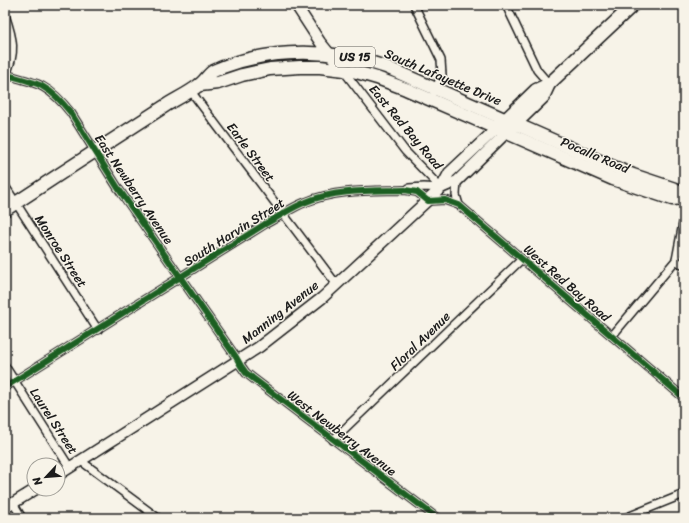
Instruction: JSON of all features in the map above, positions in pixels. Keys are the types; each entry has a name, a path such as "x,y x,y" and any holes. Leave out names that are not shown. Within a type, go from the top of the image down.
{"main road":[{"name":"East Red Bay Road","path":"296,5 329,54 342,69"},
{"name":"Manning Avenue","path":"441,188 457,181 511,121 543,97 549,84 633,5"},
{"name":"South Lafayette Drive","path":"5,210 195,88 212,72 253,58 298,52 350,56 386,67 511,121"},
{"name":"South Lafayette Drive","path":"195,88 270,69 300,67 342,69 377,78 431,99 502,130"},
{"name":"Pocalla Road","path":"511,121 633,175 675,189 684,197"},
{"name":"Manning Avenue","path":"66,470 238,361 297,318 337,285 441,188 450,173 502,130"},
{"name":"Pocalla Road","path":"502,130 630,186 672,199 684,197"},
{"path":"9,506 26,495"}],"street":[{"path":"414,5 441,60 442,75 431,99"},
{"path":"506,5 537,70 549,84"},
{"name":"East Newberry Avenue","path":"5,15 12,36 13,50 5,76 30,81 48,89 53,92 71,113 118,188 238,361"},
{"name":"East Red Bay Road","path":"342,69 405,151 441,188"},
{"name":"Earle Street","path":"195,88 283,214 337,285"},
{"path":"457,181 456,195 459,205"},
{"name":"Monroe Street","path":"5,186 98,330"},
{"name":"South Harvin Street","path":"405,190 413,187 441,188"},
{"name":"South Harvin Street","path":"5,387 283,214 305,202 318,197 334,194 405,190 417,192 428,200"},
{"name":"West Red Bay Road","path":"428,200 445,200 459,205 684,398"},
{"path":"612,336 676,260 684,218"},
{"name":"Floral Avenue","path":"333,440 522,259"},
{"path":"676,260 684,266"},
{"name":"West Newberry Avenue","path":"238,361 246,373 437,518"},
{"name":"Laurel Street","path":"5,366 70,468"},
{"path":"81,461 158,518"},
{"path":"625,518 684,494"},
{"path":"9,506 22,518"}],"cycle path":[{"path":"5,76 27,80 43,86 56,96 71,113 118,188 246,373 437,518"},
{"path":"5,387 265,224 306,202 342,193 405,190 417,192 428,201 445,200 459,205 684,398"}]}
